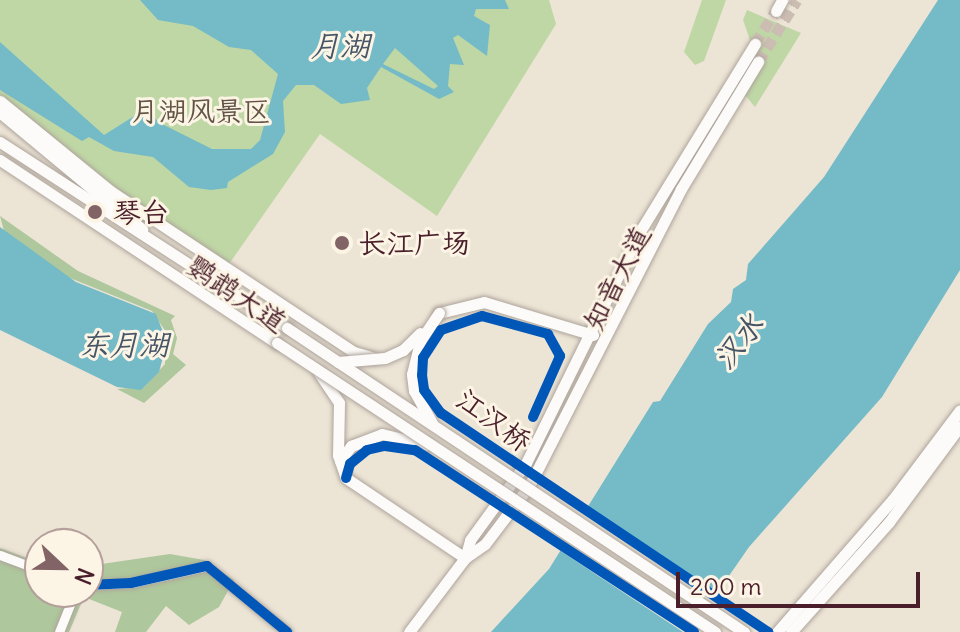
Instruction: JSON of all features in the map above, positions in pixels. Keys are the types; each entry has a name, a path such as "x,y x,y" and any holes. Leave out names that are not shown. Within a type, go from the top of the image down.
{"highway":[{"path":"0,112 142,230"}],"main road":[{"path":"776,11 782,0"},
{"name":"知音大道","path":"465,558 470,540 526,463 639,233 755,44"},
{"name":"知音大道","path":"409,632 465,558 485,544 529,486 601,338 681,189 758,62"},
{"path":"0,101 109,190 354,352 385,358"},
{"name":"鹦鹉大道","path":"0,142 142,230 471,452"},
{"name":"鹦鹉大道","path":"0,160 461,466"},
{"path":"337,362 385,358 403,350 439,313 484,302 601,338"},
{"path":"437,430 414,391 412,374 420,341 439,313"},
{"path":"316,370 339,403 340,461 354,485 465,558"},
{"path":"793,628 960,410"},
{"path":"777,632 793,628 889,522 960,426"},
{"path":"340,461 351,446 382,434 428,445"},
{"name":"江汉桥","path":"471,452 744,632"},
{"name":"江汉桥","path":"461,466 715,632"}],"street":[{"path":"0,555 24,564"},
{"path":"104,584 131,583 207,566 287,632"},
{"path":"59,632 69,608"}],"green space":[{"name":"月湖风景区","path":"0,0 549,0 556,24 437,216 320,134 229,264 99,177 0,97"},
{"path":"702,0 726,0 704,61 695,65 684,52"},
{"path":"747,10 801,33 755,107 744,94 758,63 743,20"},
{"path":"0,216 78,271 175,316 171,320 177,338 173,354 186,365 144,403 117,389 144,387 165,364 166,332 152,311 65,276 4,231"},
{"path":"0,548 24,557 24,608 79,608 69,632 0,632"},
{"path":"170,554 204,560 234,580 219,607 189,625 166,606 146,632 115,632 122,612 104,605 104,564"}],"water":[{"name":"月湖","path":"140,0 505,0 509,9 476,9 474,16 490,25 487,56 458,35 453,38 464,65 450,64 448,86 454,92 439,99 381,67 367,88 370,100 341,104 314,85 296,85 283,101 285,132 273,154 228,182 227,188 211,190 189,187 153,157 114,151 89,137 82,141 0,90 0,42 104,135 147,108 158,122 212,149 251,149 260,140 278,74 251,50 229,47 193,26 158,20","holes":["395,48 438,86 434,89 383,64"]},
{"name":"汉水","path":"938,0 960,0 960,270 882,397 749,547 690,632 491,632 549,569 653,402 660,401 708,324 731,302 733,289 746,280 748,264 824,177"},
{"name":"东月湖","path":"0,227 76,282 156,314 167,342 159,372 141,390 117,387 0,330"}],"pier":[{"path":"584,506 720,596 695,632 683,632 556,548"}],"tunnel":[{"path":"758,62 797,0"},
{"path":"755,44 776,11"}],"cycle path":[{"path":"533,417 560,356 548,334 482,316 441,330 423,358 422,375 424,390 441,413 768,632"},
{"path":"346,478 350,464 367,450 385,446 415,450 694,632"},
{"path":"104,584 131,583 207,566 287,632"}],"place":[{"name":"琴台","path":"95,212"},
{"name":"长江广场","path":"342,243"}]}
